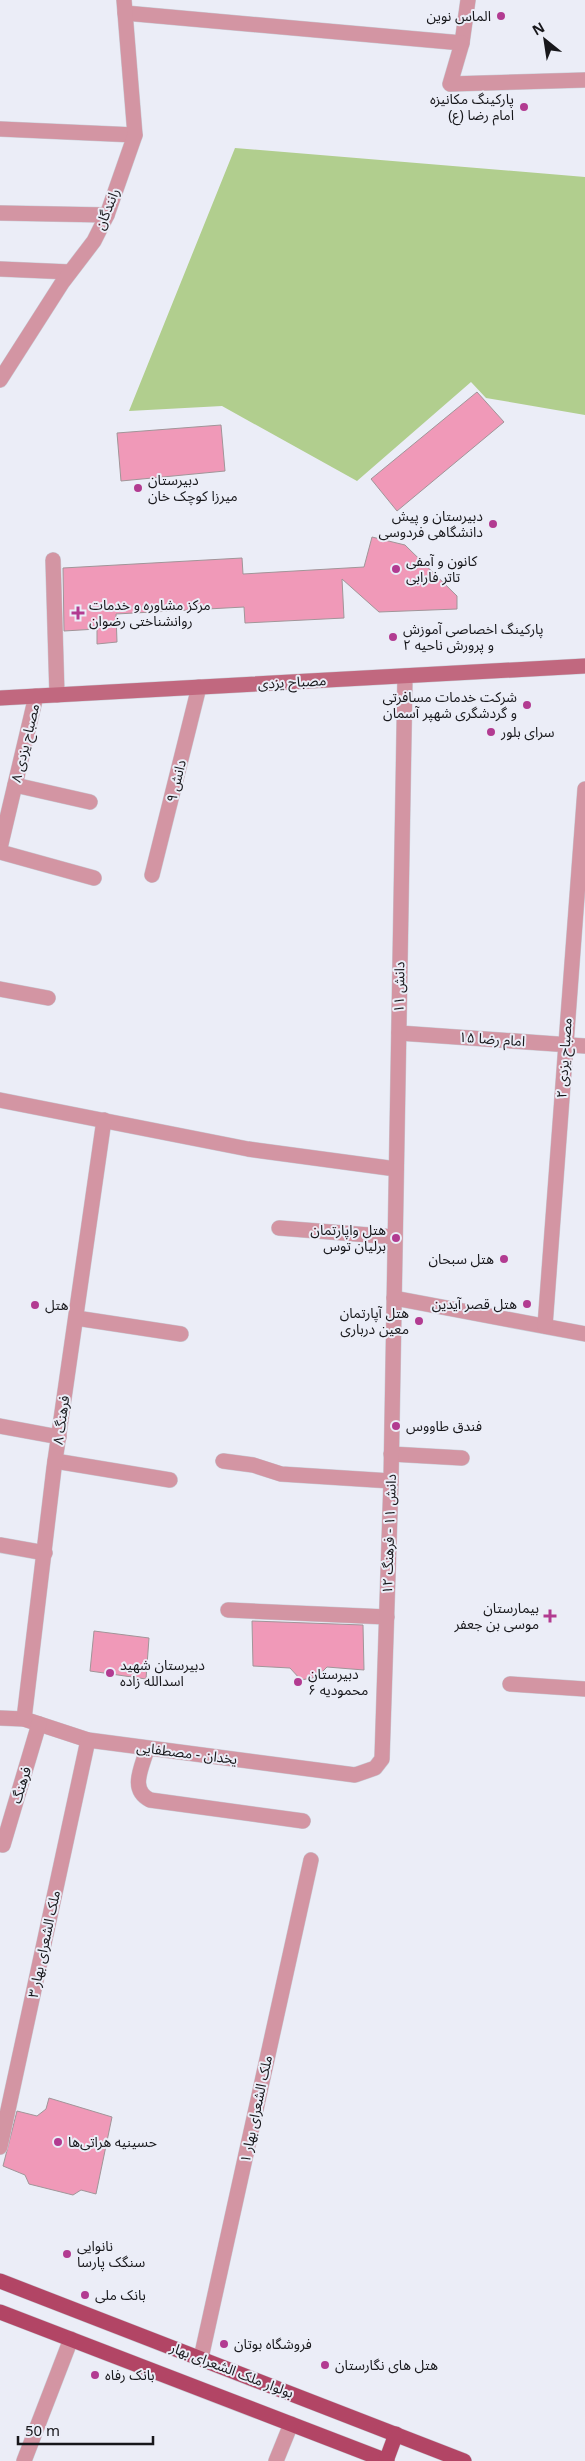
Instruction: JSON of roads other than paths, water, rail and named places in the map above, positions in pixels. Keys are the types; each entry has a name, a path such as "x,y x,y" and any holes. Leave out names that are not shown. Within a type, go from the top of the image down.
{"main road":[{"name":"مصباح یزدی","path":"0,698 585,666"},
{"name":"بولوار ملک الشعرای بهار","path":"0,2281 464,2461"},
{"path":"0,2312 387,2461 396,2434"}],"street":[{"path":"468,0 462,43 450,84 585,80"},
{"path":"125,6 462,43"},
{"name":"رانندگان","path":"0,380 70,272 94,241 107,214 135,135 125,6"},
{"path":"0,130 135,135"},
{"path":"0,213 107,214"},
{"path":"0,269 70,272"},
{"path":"53,560 57,695"},
{"name":"دانش ۱۱","path":"394,1298 405,676"},
{"name":"دانش ۹","path":"152,875 199,687"},
{"name":"مصباح یزدی ۸","path":"0,848 36,696"},
{"path":"15,785 90,802"},
{"name":"مصباح یزدی ۲","path":"545,1326 585,789"},
{"path":"0,852 94,878"},
{"path":"0,989 48,998"},
{"name":"امام رضا ۱۵","path":"399,1033 585,1046"},
{"path":"0,1100 248,1149 396,1170"},
{"name":"فرهنگ ۸","path":"24,1719 55,1461 104,1120"},
{"path":"279,1228 395,1237"},
{"path":"394,1298 585,1334"},
{"name":"دانش ۱۱ - فرهنگ ۱۲","path":"375,1768 382,1759 391,1481 394,1298"},
{"path":"76,1318 181,1334"},
{"path":"0,1426 59,1437"},
{"path":"391,1454 462,1458"},
{"path":"55,1461 170,1480"},
{"path":"223,1461 253,1465 281,1474 391,1481"},
{"path":"0,1545 45,1553"},
{"path":"228,1610 386,1617"},
{"path":"510,1684 585,1689"},
{"name":"یخدان - مصطفایی","path":"0,1718 24,1719 88,1740 147,1749 355,1775 375,1768"},
{"name":"فرهنگ","path":"3,1845 39,1724"},
{"name":"ملک الشعرای بهار ۳","path":"0,2147 88,1740"},
{"path":"147,1749 137,1788 140,1796 150,1800 303,1821"},
{"name":"ملک الشعرای بهار ۱","path":"201,2358 311,1860"},
{"path":"24,2461 71,2339"},
{"path":"276,2461 291,2424"}],"place":[{"name":"الماس نوين","path":"501,16"},
{"name":"پارکینگ مکانیزه امام رضا (ع)","path":"524,107"},
{"name":"دبیرستان میرزا کوچک خان","path":"138,488"},
{"name":"دبیرستان و پیش دانشگاهی فردوسی","path":"493,524"},
{"name":"کانون و آمفی تاتر فارابی","path":"396,569"},
{"name":"مرکز مشاوره و خدمات روانشناختی رضوان","path":"78,613"},
{"name":"پارکینگ اخصاصی آموزش و پرورش ناحیه ۲","path":"393,637"},
{"name":"شرکت خدمات مسافرتی و گردشگری شهپر آسمان","path":"527,705"},
{"name":"سرای بلور","path":"491,732"},
{"name":"هتل واپارتمان برلیان توس","path":"396,1238"},
{"name":"هتل سبحان","path":"504,1259"},
{"name":"هتل قصر آیدین","path":"527,1304"},
{"name":"هتل","path":"35,1305"},
{"name":"هتل آپارتمان معین درباری","path":"419,1321"},
{"name":"فندق طاووس","path":"396,1426"},
{"name":"بیمارستان موسی بن جعفر","path":"550,1616"},
{"name":"دبیرستان شهید اسدالله زاده","path":"110,1673"},
{"name":"دبیرستان محمودیه ۶","path":"298,1682"},
{"name":"حسینیه هراتی‌ها","path":"58,2142"},
{"name":"نانوایی سنگک پارسا","path":"67,2254"},
{"name":"بانک ملی","path":"85,2295"},
{"name":"فروشگاه بوتان","path":"224,2344"},
{"name":"هتل های نگارستان","path":"325,2365"},
{"name":"بانک رفاه","path":"95,2375"}]}
